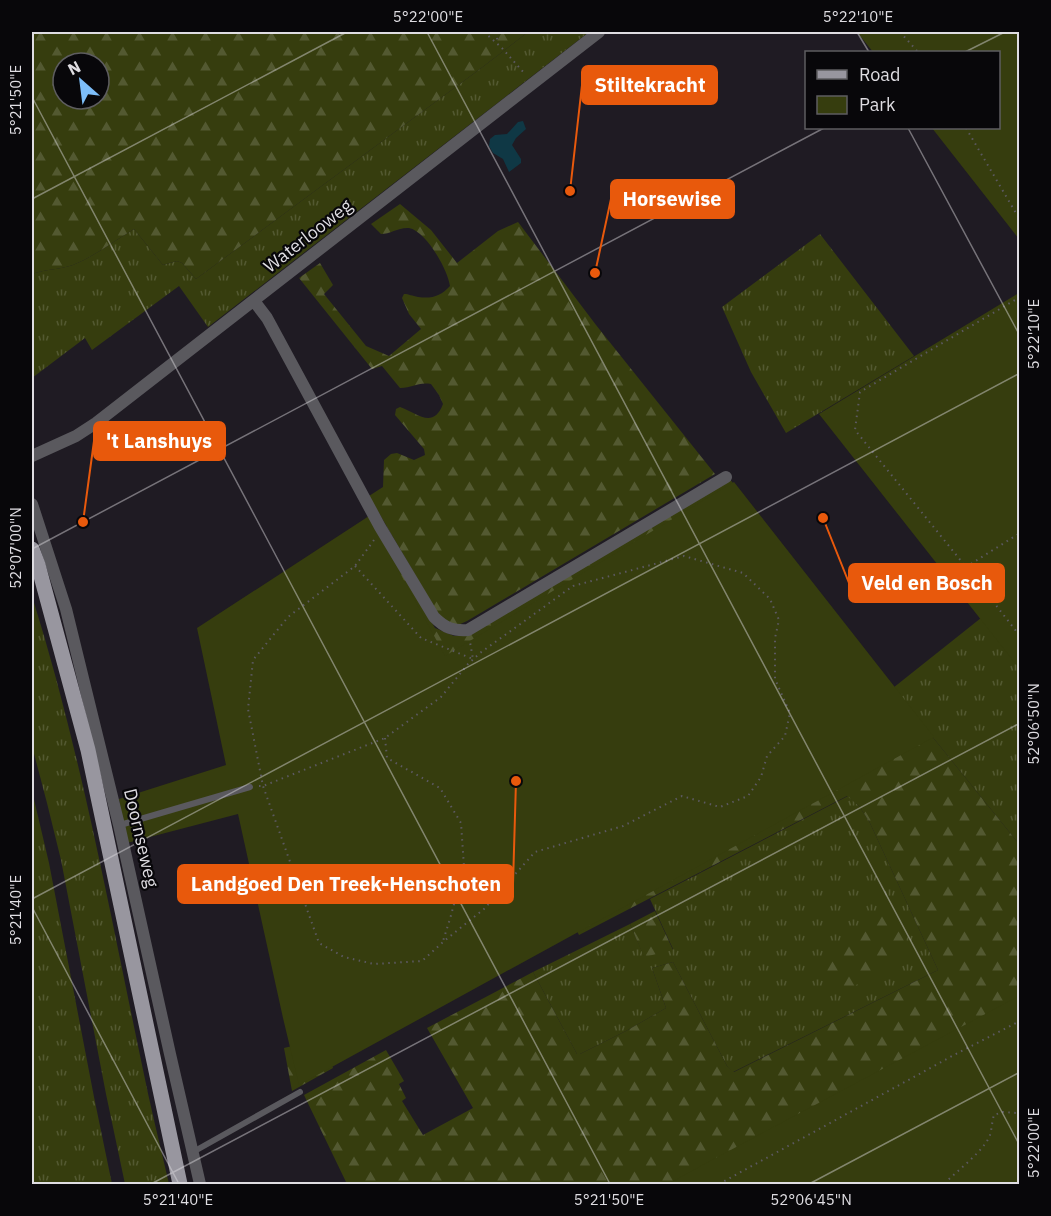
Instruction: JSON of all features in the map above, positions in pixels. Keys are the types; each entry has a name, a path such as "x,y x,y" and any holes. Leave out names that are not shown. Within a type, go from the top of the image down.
{"main road":[{"name":"Doornseweg","path":"32,549 88,750 180,1185"}],"street":[{"name":"Waterlooweg","path":"32,456 76,436 96,423 599,32"},
{"path":"254,301 267,318 381,527 434,617 442,625 454,630 468,630 726,477"},
{"name":"Doornseweg","path":"32,504 66,609 119,825 200,1185"}],"lane":[{"path":"119,825 250,787"},
{"path":"193,1152 300,1092"}],"path":[{"path":"484,32 498,44 532,83"},
{"path":"496,32 498,44"},
{"path":"900,32 917,51"},
{"path":"967,129 1020,220"},
{"path":"1020,297 860,392 855,430 1020,636"},
{"path":"263,786 385,738 441,697 480,653 573,586 684,556 743,573 770,599 778,620 775,638 775,679 790,713 785,736 767,756 761,777 748,796 720,807 682,796 623,826 535,852 484,909 422,961 374,964 344,957 319,942 263,786 248,709 253,660 288,617 355,566 381,527"},
{"path":"966,567 1020,533"},
{"path":"355,566 421,638 473,659"},
{"path":"468,630 473,659"},
{"path":"385,738 387,758 440,788 461,823 464,867 442,942"},
{"path":"719,1185 1020,1021"},
{"path":"946,1185 946,1182 977,1154 989,1137 994,1115 1020,1111"}],"green space":[{"path":"32,32 528,32 196,279 182,263 177,261 163,265 134,229 97,253 73,265 32,274"},
{"path":"528,32 589,32 208,327 179,286 92,350 85,338 32,378 32,274 73,265 97,253 134,229 163,265 177,261 182,263 196,279"},
{"path":"857,32 1019,32 1019,239 933,129 1000,129 1000,51 872,51"},
{"path":"400,204 431,230 457,263 498,231 518,222 596,325 715,474 458,625 448,625 437,612 369,496 383,487 384,460 391,454 397,453 414,460 425,455 424,449 395,415 396,409 400,407 418,416 429,418 439,412 443,404 439,395 431,384 400,388 382,366 372,369 299,278 320,263 333,285 324,294 366,346 389,356 421,329 409,314 402,298 404,294 428,298 440,294 450,286 435,252 416,231 405,228 381,234 371,224"},
{"path":"820,234 914,356 786,433 751,372 722,307"},
{"path":"1019,293 1019,668 819,414"},
{"path":"729,478 893,688 1019,844 1019,1184 347,1184 304,1095 386,1050 404,1081 399,1084 406,1098 402,1101 423,1135 473,1108 427,1028 533,972 577,1054 580,1054 666,1008 652,968 673,962 727,1066 734,1072 938,970 869,821 859,806 847,796 579,935 455,680 377,531 435,628 454,636 467,635"},
{"path":"734,482 934,737 299,1085 238,814 127,843 119,799 226,765 197,628 369,516 445,656"},
{"path":"32,596 79,770 169,1184 125,1184 61,860 32,746"},
{"path":"981,618 1019,664 1019,844 893,688"},
{"path":"32,791 49,863 112,1184 32,1184"},
{"path":"848,796 859,806 869,821 938,970 733,1072 727,1066 673,962 652,968 666,1008 626,1031 577,1054 533,972 630,924 644,956 673,949 650,899"},
{"path":"655,911 673,950 644,957 630,924"},
{"path":"889,911 899,912 908,926 909,935 893,959 872,977 846,990 833,985 823,967 825,955"},
{"path":"1019,996 1019,1184 668,1184 710,1161"},
{"path":"322,1039 333,1068 292,1091 284,1048"}],"water":[{"path":"523,121 526,129 512,145 521,163 509,172 503,159 493,153 489,146 490,139 495,135 507,134 518,122"}],"place":[{"name":"Stiltekracht","path":"570,191"},
{"name":"Horsewise","path":"595,273"},
{"name":"Veld en Bosch","path":"823,518"},
{"name":"'t Lanshuys","path":"83,522"},
{"name":"Landgoed Den Treek-Henschoten","path":"516,781"}]}
